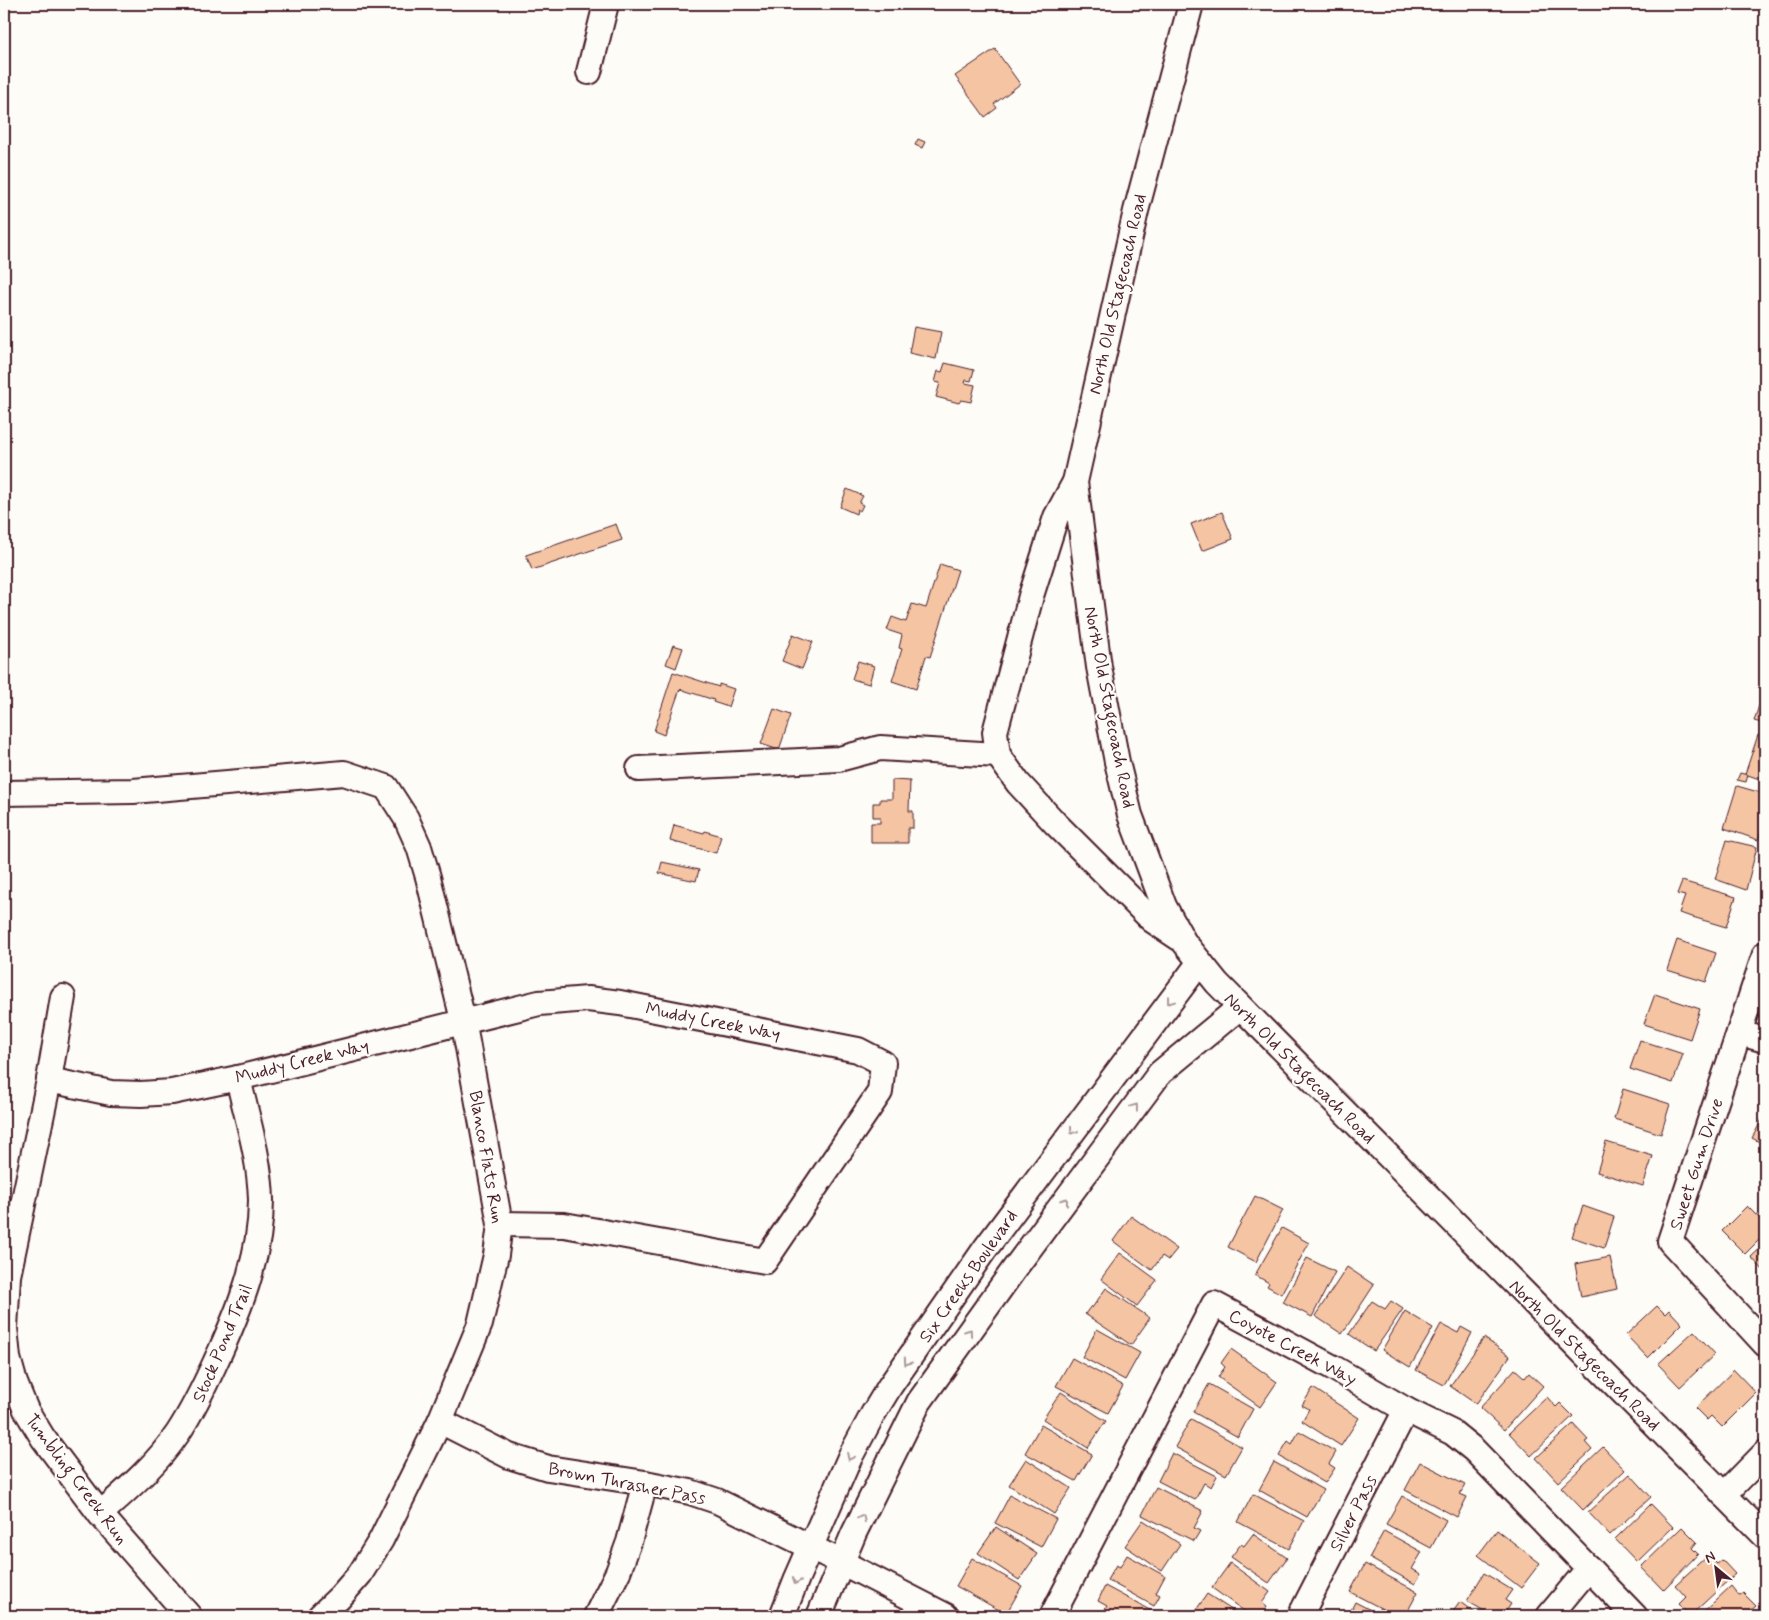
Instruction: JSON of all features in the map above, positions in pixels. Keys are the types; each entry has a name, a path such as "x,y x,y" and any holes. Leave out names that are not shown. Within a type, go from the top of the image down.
{"street":[{"path":"589,72 606,4"},
{"name":"North Old Stagecoach Road","path":"1191,4 1136,211 1075,482 1099,667 1117,762 1130,816 1164,906 1184,942 1217,983 1765,1536"},
{"path":"1075,482 1056,517 1031,596 995,732 998,755 1018,783 1055,823 1152,920 1184,942"},
{"path":"639,769 839,759 880,748 998,755"},
{"name":"Blanco Flats Run","path":"4,793 133,791 344,773 386,786 406,818 419,847 463,1020 500,1224 496,1255 480,1324 440,1421 380,1540 360,1574 340,1598 320,1616"},
{"name":"Sweet Gum Drive","path":"1765,954 1670,1241 1765,1344"},
{"name":"Six Creeks Boulevard","path":"782,1616 850,1457 890,1386 985,1250 1200,962"},
{"name":"Tumbling Creek Run","path":"63,997 49,1080 8,1276 5,1328 8,1358 15,1383 26,1410 43,1438 100,1514 189,1616"},
{"name":"Muddy Creek Way","path":"49,1080 111,1093 172,1092 238,1078 463,1020 539,1003 588,998 858,1050 883,1063 880,1092 765,1261 564,1224 500,1224"},
{"name":"Six Creeks Boulevard","path":"819,1616 841,1562 919,1402 1015,1268 1160,1073 1240,1006"},
{"path":"1739,1033 1765,1040"},
{"name":"Stock Pond Trail","path":"100,1514 138,1479 178,1434 200,1396 236,1318 249,1280 258,1241 261,1201 259,1171 238,1078"},
{"name":"Coyote Creek Way","path":"1052,1616 1214,1304 1453,1434 1474,1450 1635,1616"},
{"name":"Silver Pass","path":"1300,1616 1406,1410"},
{"name":"Brown Thrasher Pass","path":"440,1421 509,1456 548,1468 645,1483 690,1492 717,1501 946,1616"},
{"path":"1724,1495 1765,1453"},
{"path":"596,1616 621,1564 645,1483"},
{"path":"1549,1616 1589,1568"}],"building":[{"path":"995,49 1020,84 994,104 997,108 985,117 955,76"},
{"path":"918,139 925,142 922,148 915,145"},
{"path":"914,327 941,332 936,359 909,353"},
{"path":"945,363 974,370 971,381 966,380 965,383 975,385 971,402 961,400 959,403 936,397 940,383 935,382 938,371 942,372"},
{"path":"847,489 863,496 859,503 863,505 860,511 857,509 856,514 840,507"},
{"path":"1222,512 1233,539 1202,551 1191,524"},
{"path":"616,524 622,540 532,570 526,555"},
{"path":"940,564 958,570 930,657 926,656 916,689 892,681 902,649 899,648 902,635 887,630 892,617 906,622 912,604 926,608"},
{"path":"793,634 813,642 802,669 782,661"},
{"path":"673,645 683,648 676,668 666,664"},
{"path":"858,661 874,666 869,684 852,679"},
{"path":"673,672 719,687 719,684 734,689 728,707 713,702 714,700 680,689 664,735 654,731"},
{"path":"1765,690 1765,724 1754,721"},
{"path":"774,709 791,715 779,750 761,744"},
{"path":"1758,735 1765,737 1765,781 1745,774"},
{"path":"1740,773 1748,775 1746,782 1737,780"},
{"path":"892,780 910,781 909,811 913,811 913,828 908,828 908,843 871,843 871,823 880,823 880,817 873,817 873,803 880,803 880,799 892,799"},
{"path":"1737,786 1765,794 1765,820 1758,840 1724,828"},
{"path":"674,825 721,836 716,853 670,841"},
{"path":"1727,840 1757,847 1746,890 1715,879"},
{"path":"662,862 699,870 696,881 659,873"},
{"path":"1682,881 1736,897 1726,927 1679,913 1685,896 1677,894"},
{"path":"1677,940 1716,953 1706,982 1667,970"},
{"path":"1655,994 1700,1009 1690,1039 1644,1024"},
{"path":"1640,1040 1683,1054 1673,1083 1630,1069"},
{"path":"1623,1089 1670,1104 1661,1134 1614,1119"},
{"path":"1765,1114 1765,1145 1752,1138"},
{"path":"1606,1142 1653,1156 1643,1186 1597,1172"},
{"path":"1255,1196 1283,1210 1256,1262 1228,1247"},
{"path":"1583,1206 1614,1217 1604,1248 1572,1237"},
{"path":"1747,1206 1765,1224 1765,1234 1745,1254 1722,1231"},
{"path":"1131,1216 1177,1249 1168,1260 1162,1256 1152,1270 1113,1241"},
{"path":"1282,1228 1309,1243 1281,1294 1267,1286 1269,1283 1255,1275"},
{"path":"1765,1244 1765,1272 1751,1257"},
{"path":"1120,1253 1157,1280 1137,1306 1101,1279"},
{"path":"1610,1257 1617,1289 1581,1297 1575,1264"},
{"path":"1307,1258 1335,1272 1312,1317 1283,1302"},
{"path":"1347,1267 1374,1285 1342,1334 1315,1316"},
{"path":"1106,1288 1150,1318 1131,1345 1085,1314 1091,1306 1092,1308"},
{"path":"1372,1301 1385,1309 1391,1301 1403,1309 1374,1351 1349,1334"},
{"path":"1657,1306 1665,1314 1669,1310 1682,1324 1648,1358 1626,1335"},
{"path":"1405,1311 1433,1328 1410,1367 1382,1350"},
{"path":"1441,1324 1458,1333 1461,1327 1472,1333 1444,1385 1416,1370"},
{"path":"1097,1329 1140,1353 1125,1380 1082,1357"},
{"path":"1694,1331 1715,1354 1680,1387 1658,1364"},
{"path":"1484,1338 1510,1356 1476,1404 1450,1386"},
{"path":"1231,1349 1277,1382 1260,1407 1218,1377 1225,1367 1221,1363"},
{"path":"1072,1358 1123,1386 1108,1413 1056,1386"},
{"path":"1515,1369 1525,1378 1529,1373 1543,1386 1504,1430 1480,1408"},
{"path":"1734,1370 1756,1393 1722,1427 1711,1416 1707,1420 1695,1408"},
{"path":"1209,1384 1253,1409 1238,1437 1193,1412"},
{"path":"1313,1388 1359,1418 1341,1446 1302,1421 1309,1409 1302,1405"},
{"path":"1061,1392 1106,1421 1088,1448 1043,1419"},
{"path":"1547,1397 1556,1407 1560,1403 1573,1416 1531,1456 1509,1433"},
{"path":"1191,1419 1242,1447 1226,1475 1175,1447"},
{"path":"1573,1424 1588,1440 1585,1442 1592,1450 1558,1482 1536,1458"},
{"path":"1041,1425 1092,1454 1076,1481 1025,1453"},
{"path":"1299,1431 1336,1452 1329,1464 1335,1468 1325,1483 1279,1456 1288,1441 1292,1444"},
{"path":"1603,1447 1625,1470 1583,1510 1561,1487"},
{"path":"1172,1453 1217,1476 1211,1487 1204,1483 1195,1500 1158,1481"},
{"path":"1026,1459 1071,1488 1054,1514 1009,1485"},
{"path":"1274,1462 1323,1490 1307,1517 1259,1490"},
{"path":"1420,1462 1465,1485 1460,1494 1467,1497 1457,1517 1405,1490"},
{"path":"1630,1474 1651,1497 1610,1535 1588,1512"},
{"path":"1156,1487 1203,1511 1194,1528 1200,1531 1194,1541 1142,1515"},
{"path":"1253,1494 1304,1521 1289,1549 1238,1522"},
{"path":"1010,1495 1056,1519 1041,1547 995,1523"},
{"path":"1402,1496 1446,1520 1431,1548 1386,1524"},
{"path":"1651,1504 1673,1527 1637,1562 1615,1539"},
{"path":"1143,1520 1180,1544 1162,1571 1125,1546"},
{"path":"996,1527 1037,1554 1019,1580 978,1553"},
{"path":"1682,1527 1697,1542 1692,1548 1698,1554 1663,1590 1641,1567"},
{"path":"1497,1530 1540,1563 1521,1588 1478,1555"},
{"path":"1384,1531 1422,1552 1412,1569 1421,1574 1415,1584 1369,1558"},
{"path":"1253,1534 1287,1558 1269,1583 1231,1557 1241,1544 1244,1546"},
{"path":"1127,1555 1165,1576 1156,1593 1160,1595 1154,1606 1107,1580 1116,1565 1120,1567"},
{"path":"1708,1555 1717,1564 1722,1560 1735,1574 1690,1616 1679,1604 1686,1597 1675,1585"},
{"path":"972,1558 1022,1586 1006,1614 956,1586"},
{"path":"1230,1563 1270,1592 1262,1603 1267,1607 1260,1616 1251,1616 1212,1588"},
{"path":"1365,1564 1418,1592 1405,1616 1396,1616 1350,1592"},
{"path":"1484,1573 1512,1590 1505,1600 1511,1604 1503,1616 1493,1616 1467,1601"},
{"path":"1105,1586 1157,1614 1155,1616 1101,1616 1107,1606 1098,1601"},
{"path":"1731,1586 1739,1596 1743,1593 1756,1606 1745,1616 1699,1616"},
{"path":"1207,1594 1241,1616 1192,1616"},
{"path":"1355,1602 1382,1616 1348,1616"},
{"path":"1460,1602 1479,1616 1456,1616 1452,1613"}]}
